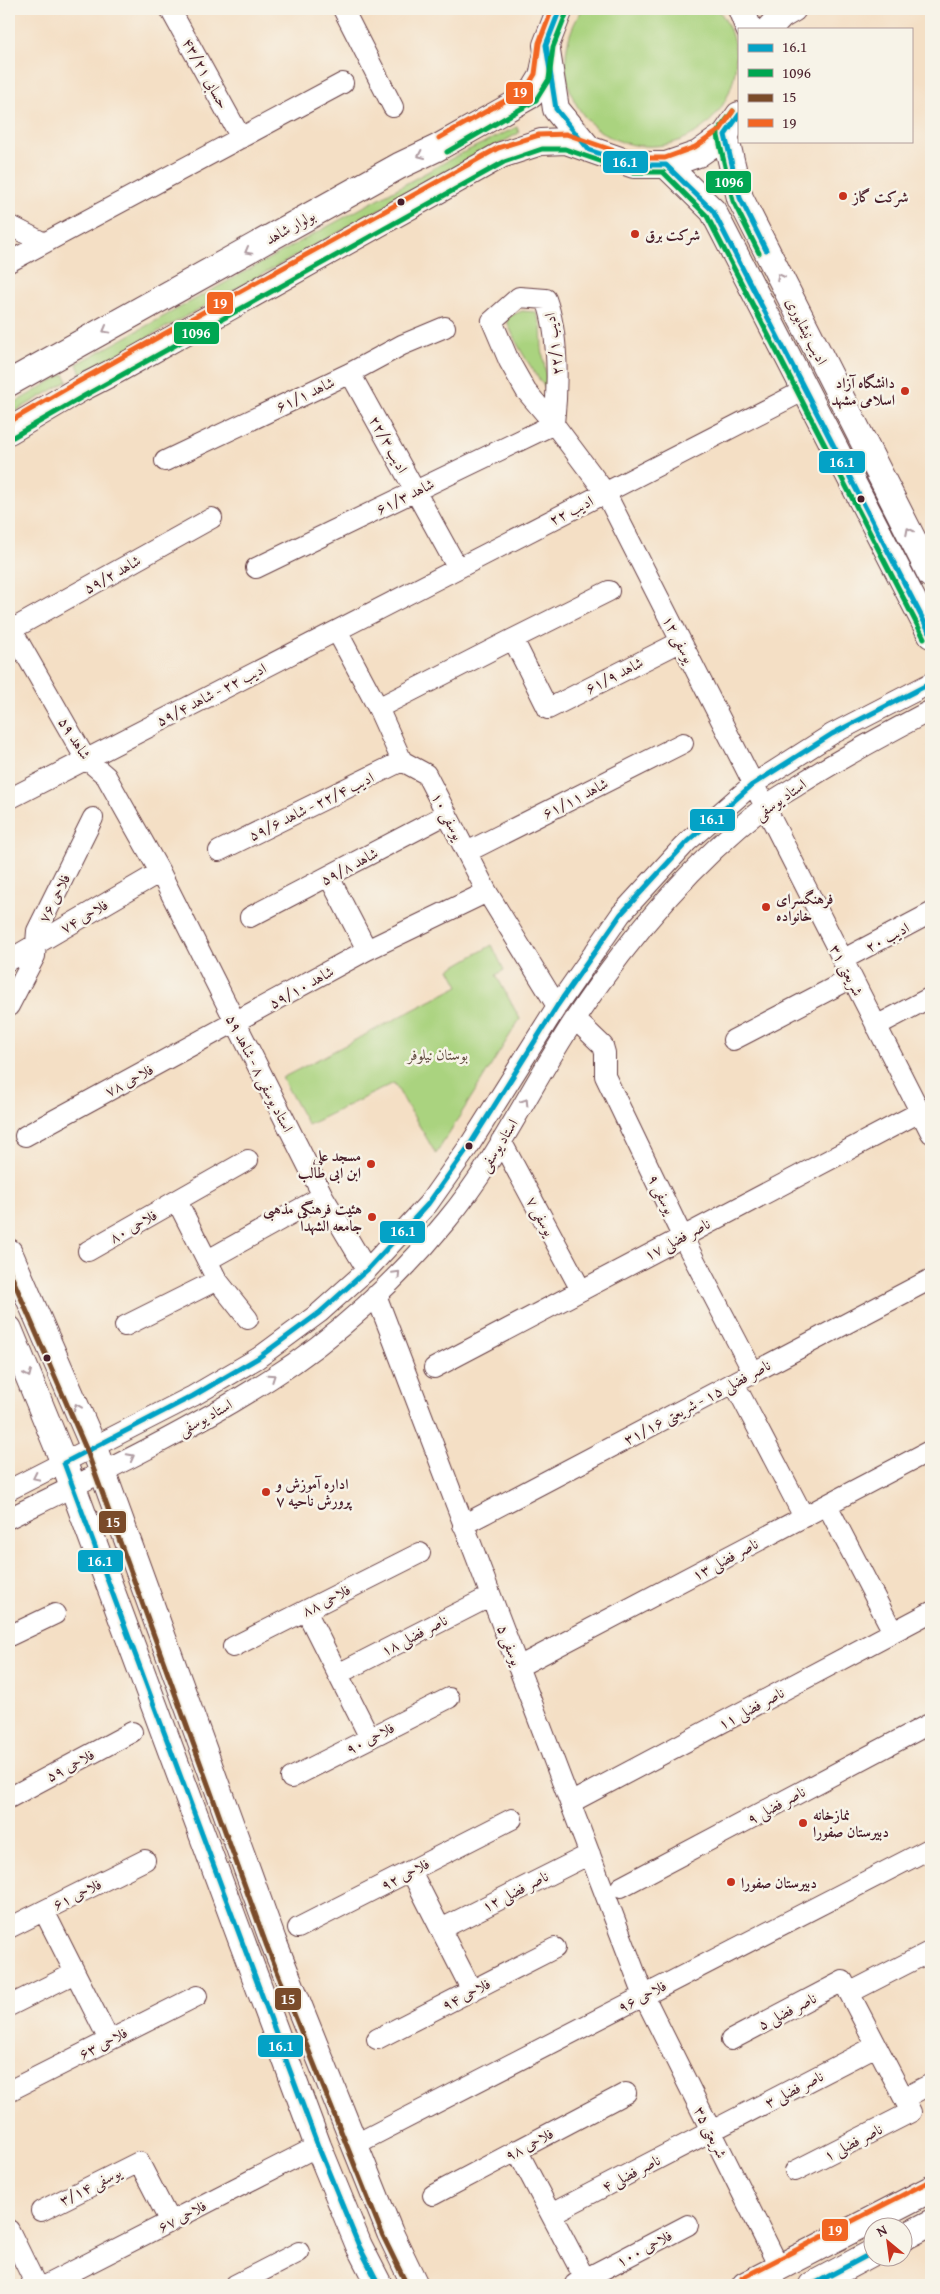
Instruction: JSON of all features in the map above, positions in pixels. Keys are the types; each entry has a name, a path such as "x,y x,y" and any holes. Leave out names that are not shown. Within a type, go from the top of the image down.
{"main road":[{"name":"بولوار شاهد","path":"9,383 399,166 437,148 531,95 542,78 547,53 546,45 560,9"},
{"path":"741,9 749,28"},
{"path":"770,28 781,16 793,9"},
{"path":"547,53 556,109 589,150"},
{"path":"9,431 80,388 118,370 501,155 541,142 566,140 634,165 666,164 698,154 732,125"},
{"name":"ادیب نیشابوری","path":"732,125 740,198 931,575"},
{"name":"ادیب نیشابوری","path":"666,164 712,211 931,635"},
{"path":"9,1252 99,1460 273,1942 390,2233 415,2285"},
{"path":"9,1329 68,1475 318,2146 359,2246 379,2285"},
{"path":"745,2285 931,2189"},
{"path":"912,2233 931,2223"},
{"path":"812,2285 862,2258"}],"street":[{"name":"حسابی ۴۳/۲۱","path":"170,9 241,138"},
{"path":"343,9 393,107"},
{"path":"9,262 343,83"},
{"path":"9,224 44,243"},
{"name":"ادیب ۲۲/۱","path":"554,424 558,387 551,313 546,300 519,297 492,321 509,361 526,391 554,424 605,492"},
{"name":"شاهد ۶۱/۱","path":"165,461 350,373 402,345 445,327"},
{"name":"ادیب ۲۲/۳","path":"350,373 457,567"},
{"name":"ادیب ۲۲","path":"337,631 457,567 804,390"},
{"name":"شاهد ۶۱/۳","path":"256,568 554,424"},
{"name":"یوسفی ۱۲","path":"605,492 764,807"},
{"name":"شاهد ۵۹/۲","path":"10,629 212,518"},
{"path":"378,708 609,591"},
{"name":"شاهد ۵۹","path":"10,629 85,758 106,776 160,872"},
{"path":"337,631 378,708 402,760"},
{"name":"ادیب ۲۲ - شاهد ۵۹/۴","path":"9,798 337,631"},
{"name":"شاهد ۶۱/۹","path":"513,639 548,709 680,642"},
{"name":"استاد یوسفی","path":"99,1460 193,1396 258,1358 319,1313 367,1270 428,1204 469,1146 557,1006 621,914 687,842 752,785 832,734 931,683"},
{"name":"استاد یوسفی","path":"9,1518 68,1475 99,1460 205,1417 272,1378 334,1333 376,1295 448,1220 501,1141 575,1019 640,930 704,860 764,807 845,755 931,710"},
{"name":"شاهد ۶۱/۱۱","path":"466,852 683,743"},
{"name":"یوسفی ۱۰","path":"402,760 426,774 487,892 557,1006"},
{"name":"ادیب ۲۲/۴ - شاهد ۵۹/۶","path":"219,851 402,760"},
{"name":"شریعتی ۳۱","path":"764,807 931,1133"},
{"name":"شاهد ۵۹/۸","path":"250,917 447,814"},
{"name":"فلاحی ۷۶","path":"9,1006 35,956 37,931 93,818"},
{"name":"فلاحی ۷۴","path":"9,960 160,872"},
{"name":"استاد یوسفی ۸ - شاهد ۵۹","path":"160,872 234,1023 323,1196 367,1270"},
{"path":"329,877 367,950"},
{"name":"شاهد ۵۹/‍۱۰","path":"234,1023 367,950 487,892"},
{"name":"ادیب ۲۰","path":"842,960 931,913"},
{"path":"734,1040 852,978"},
{"path":"876,1026 931,997"},
{"name":"یوسفی ۹","path":"575,1019 605,1049 605,1076 682,1236 753,1372"},
{"name":"فلاحی ۷۸","path":"25,1136 234,1023"},
{"name":"ناصر فضلی ۱۷","path":"434,1368 920,1112"},
{"name":"یوسفی ۷","path":"501,1141 581,1290"},
{"name":"فلاحی ۸۰","path":"88,1251 248,1160"},
{"path":"208,1260 323,1196"},
{"path":"177,1201 217,1280 248,1319"},
{"name":"ناصر فضلی ۱۵ - شریعتی ۳۱/۱۶","path":"463,1525 931,1279"},
{"path":"125,1326 217,1280"},
{"name":"یوسفی ۵","path":"376,1295 644,1996"},
{"path":"734,1383 804,1517"},
{"name":"ناصر فضلی ۱۳","path":"518,1667 931,1450"},
{"name":"استاد یوسفی","path":"9,1490 68,1475"},
{"path":"826,1505 893,1632"},
{"name":"فلاحی ۸۸","path":"233,1648 420,1553"},
{"name":"ناصر فضلی ۱۸","path":"338,1674 491,1596"},
{"path":"306,1611 370,1738"},
{"name":"ناصر فضلی ۱۱","path":"570,1803 931,1612"},
{"path":"9,1636 55,1614"},
{"name":"فلاحی ۹۰","path":"291,1778 449,1698"},
{"name":"ناصر فضلی ۹","path":"621,1887 931,1723"},
{"name":"فلاحی ۵۹","path":"9,1798 132,1732"},
{"name":"فلاحی ۹۲","path":"298,1928 512,1819"},
{"name":"فلاحی ۹۶","path":"354,2145 931,1848"},
{"name":"ناصر فضلی ۱۲","path":"441,1929 590,1854"},
{"name":"فلاحی ۶۱","path":"9,1928 145,1860"},
{"path":"411,1871 472,1991"},
{"path":"44,1911 109,2040"},
{"name":"فلاحی ۹۴","path":"377,2039 555,1948"},
{"name":"ناصر فضلی ۵","path":"731,2040 931,1950"},
{"path":"9,2006 75,1973"},
{"path":"846,1987 907,2105"},
{"name":"فلاحی ۶۳","path":"9,2091 197,1996"},
{"name":"شریعتی ۳۵","path":"644,1996 779,2267"},
{"name":"ناصر فضلی ۳","path":"711,2131 876,2046"},
{"name":"ناصر فضلی ۱","path":"795,2172 907,2105 931,2084"},
{"name":"فلاحی ۹۸","path":"433,2195 626,2093"},
{"name":"ناصر فضلی ۴","path":"551,2214 711,2131"},
{"name":"فلاحی ۶۷","path":"46,2285 318,2146"},
{"path":"517,2150 551,2214 579,2282"},
{"name":"یوسفی ۳/۱۴","path":"41,2211 139,2162 170,2222"},
{"name":"فلاحی ۱۰۰","path":"579,2282 688,2225"},
{"path":"9,2230 36,2285"},
{"path":"234,2285 299,2252"}],"green space":[{"path":"583,9 718,9 732,36 735,46 736,66 731,87 723,104 712,119 699,130 683,139 666,144 648,146 630,144 612,138 595,127 582,113 573,97 568,80 566,62 568,43 574,25"},
{"path":"517,127 519,133 81,374 77,364 460,154"},
{"path":"522,311 536,312 541,326 542,349 549,394 519,348 506,318"},
{"path":"64,374 68,381 9,415 9,406"},
{"name":"بوستان نیلوفر","path":"492,945 504,970 496,975 520,1019 436,1154 394,1083 308,1125 282,1078 459,986 450,969"}],"transit line":[{"name":"19","path":"439,138 526,89 535,74 539,43 552,9"},
{"name":"16.1","path":"560,9 546,45 556,109 589,150 634,165 666,165 713,211 931,635"},
{"name":"1096","path":"447,152 536,100 549,79 553,47 567,12"},
{"name":"1096","path":"733,111 718,131 718,136 733,201 759,253"},
{"name":"19","path":"9,422 498,148 539,135 566,134 635,158 665,158 695,147 720,130 733,111"},
{"name":"16.1","path":"738,116 725,135 740,198 766,250"},
{"name":"1096","path":"13,437 504,162 542,149 565,149 632,172 663,172 707,216 924,638"},
{"name":"16.1","path":"379,2285 359,2246 318,2146 64,1463 193,1396 258,1358 319,1313 367,1270 428,1204 469,1146 557,1006 621,914 687,842 752,785 832,734 931,683"},
{"name":"15","path":"9,1270 87,1451 266,1944 383,2236 407,2285"},
{"name":"19","path":"742,2278 928,2182"},
{"name":"16.1","path":"812,2285 862,2258"}],"place":[{"name":"شرکت گاز","path":"843,196"},
{"name":"شرکت برق","path":"635,234"},
{"name":"دانشگاه آزاد اسلامی مشهد","path":"905,391"},
{"name":"فرهنگسرای خانواده","path":"766,907"},
{"name":"مسجد علی ابن ابی طالب","path":"371,1164"},
{"name":"هئیت فرهنگی مذهبی جامعه الشهدا","path":"372,1217"},
{"name":"اداره آموزش و پرورش ناحیه ۷","path":"266,1492"},
{"name":"نمازخانه دبیرستان صفورا","path":"803,1823"},
{"name":"دبیرستان صفورا","path":"731,1882"}]}
